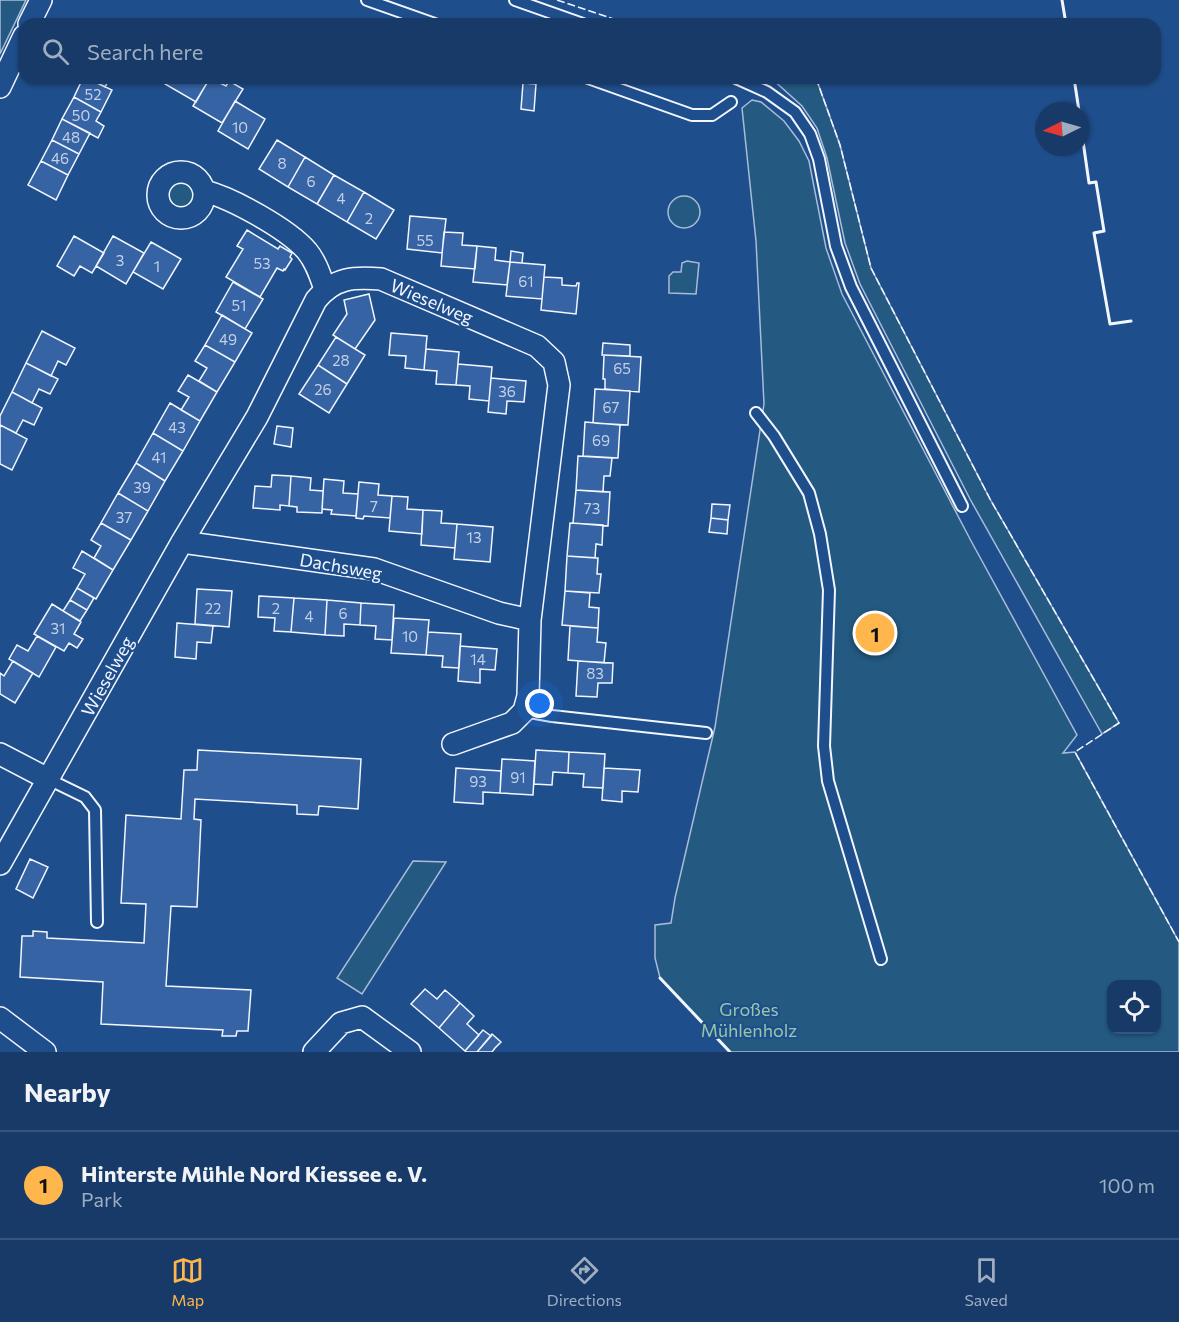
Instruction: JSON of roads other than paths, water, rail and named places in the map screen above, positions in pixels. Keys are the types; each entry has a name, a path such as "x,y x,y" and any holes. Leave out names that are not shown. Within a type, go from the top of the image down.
{"street":[{"path":"32,18 41,0"},
{"path":"0,87 18,49"},
{"path":"204,191 219,195 292,236 308,252 318,269 325,289"},
{"name":"Wieselweg","path":"0,864 182,542 257,417 316,300 325,289 340,281 361,278 381,279 537,346 554,362 559,385 530,620 528,696 524,711"},
{"name":"Dachsweg","path":"182,542 374,569 499,613 530,620"},
{"path":"453,744 512,723 524,711"},
{"path":"0,754 48,779"},
{"path":"315,1052 341,1023 362,1017 411,1052"},
{"path":"0,1018 45,1052"}],"lane":[{"path":"367,0 418,18"},
{"path":"515,0 566,18"},
{"path":"605,84 693,115 712,115 731,102"},
{"path":"749,84 767,92 795,112 810,134 819,159 836,246 851,288 962,506"},
{"path":"756,413 774,436 809,493 820,534 829,590 824,746 828,781 881,959"},
{"path":"524,711 706,733"},
{"path":"48,779 85,797 95,810 97,922"}],"place":[{"name":"Hinterste Mühle Nord Kiessee e. V.","path":"875,633"}],"park label":[{"name":"Großes Mühlenholz","path":"749,1019"}]}
